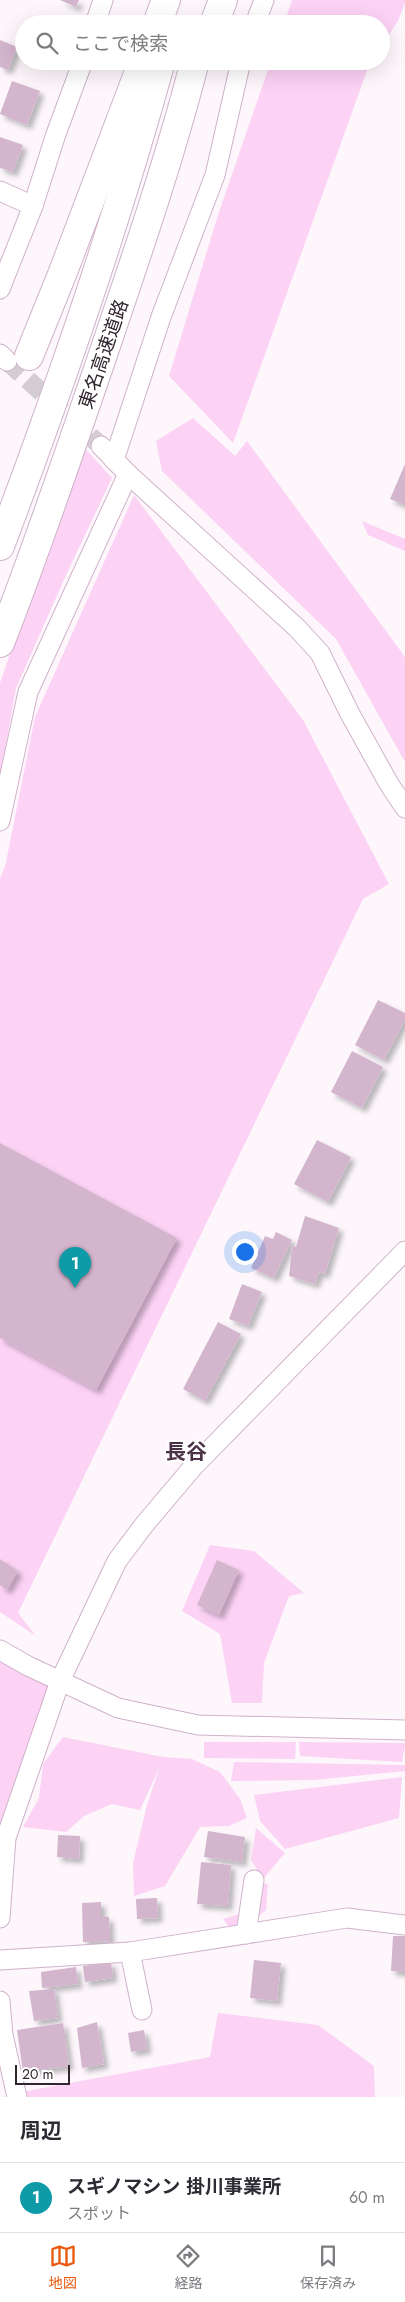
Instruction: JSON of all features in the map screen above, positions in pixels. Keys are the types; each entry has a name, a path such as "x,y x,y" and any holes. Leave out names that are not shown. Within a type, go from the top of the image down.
{"highway":[{"path":"160,15 166,0"},
{"path":"173,15 177,0"},
{"path":"208,15 212,0"},
{"path":"217,15 223,0"},
{"path":"12,357 63,272 140,70"},
{"name":"東名高速道路","path":"0,546 30,466 106,244 158,70"},
{"name":"東名高速道路","path":"0,643 120,305 194,70"},
{"path":"185,102 197,70"}],"street":[{"path":"98,15 103,0"},
{"path":"258,15 264,0"},
{"path":"0,289 33,206 56,134 80,70"},
{"path":"114,460 161,317 215,175 239,70"},
{"path":"0,192 33,206"},
{"path":"101,446 128,474 297,628 320,654 371,752 405,808"},
{"path":"0,821 28,692 128,474"},
{"path":"0,1918 6,1838 60,1681 117,1562 144,1524 193,1467 405,1251"},
{"path":"0,1650 28,1666 118,1708 198,1725 405,1730"},
{"path":"246,1934 254,1880"},
{"path":"0,1960 130,1952 347,1918 405,1925"},
{"path":"130,1952 142,2010"},
{"path":"0,2001 1,2035 17,2097"}],"shaded area":[{"path":"292,0 405,0 398,21 390,33 390,15 287,15"},
{"path":"268,70 367,70 233,443 169,376 217,218"},
{"path":"193,418 235,456 247,441 405,657 405,762 336,639 162,471 156,441"},
{"path":"82,445 112,478 16,688 0,776 0,683"},
{"path":"134,495 303,720 389,884 363,899 18,1613 36,1636 0,1612 0,878 5,867 35,717"},
{"path":"362,521 405,539 405,551 368,535"},
{"path":"210,1545 254,1551 304,1593 289,1596 264,1663 262,1703 232,1703 220,1634 182,1611"},
{"path":"0,1657 51,1684 0,1843"},
{"path":"63,1737 163,1757 192,1759 220,1772 240,1799 247,1818 229,1826 200,1827 165,1886 134,1896 133,1863 147,1805 160,1766 140,1810 112,1804 84,1816 66,1832 23,1827 39,1798 43,1764"},
{"path":"204,1742 296,1742 295,1759 204,1758"},
{"path":"299,1742 405,1743 405,1745 402,1762 300,1756"},
{"path":"234,1762 405,1765 405,1771 314,1780 231,1781"},
{"path":"402,1777 399,1818 285,1849 260,1821 254,1795"},
{"path":"256,1828 285,1853 263,1879 251,1860"},
{"path":"254,1880 268,1884 266,1910 236,1935 223,1919 242,1913"},
{"path":"218,2013 318,2025 374,2066 375,2097 18,2097 27,2091 210,2057"}],"building":[{"path":"60,0 79,0 76,7"},
{"path":"0,40 15,46 15,52 8,70 0,67"},
{"path":"12,81 40,91 27,125 0,114"},
{"path":"0,137 23,145 13,172 0,168"},
{"path":"405,464 405,505 390,499"},
{"path":"378,1000 405,1013 405,1019 384,1060 355,1045"},
{"path":"352,1051 383,1067 362,1108 331,1092"},
{"path":"317,1140 351,1157 328,1202 294,1184"},
{"path":"0,1143 177,1238 96,1390 0,1338"},
{"path":"305,1216 339,1228 325,1274 319,1272 315,1284 289,1276 292,1246 296,1247"},
{"path":"276,1232 292,1240 274,1278 251,1268 265,1236 273,1239"},
{"path":"242,1284 262,1292 248,1326 229,1319"},
{"path":"218,1322 241,1334 205,1401 183,1389"},
{"path":"0,1559 18,1571 7,1590 0,1585"},
{"path":"217,1560 239,1570 219,1615 197,1605"},
{"path":"208,1831 245,1837 242,1862 204,1857"},
{"path":"58,1835 80,1836 79,1859 57,1857"},
{"path":"201,1862 231,1865 228,1906 197,1904"},
{"path":"157,1898 158,1918 137,1919 136,1899"},
{"path":"101,1902 101,1917 109,1917 110,1941 83,1942 82,1903"},
{"path":"393,1936 405,1936 405,1972 391,1971"},
{"path":"254,1960 281,1963 277,2001 250,1998"},
{"path":"111,1962 113,1978 85,1982 83,1966"},
{"path":"76,1967 78,1984 42,1988 41,1972"},
{"path":"54,1989 58,2018 34,2021 29,1991"},
{"path":"97,2022 104,2064 82,2068 77,2028"},
{"path":"63,2023 69,2066 23,2072 17,2030"},
{"path":"144,2030 147,2049 131,2052 128,2033"}],"tunnel":[{"path":"7,361 101,446"}],"place":[{"name":"スギノマシン 掛川事業所","path":"75,1288"}],"district":[{"name":"長谷","path":"186,1452"}]}
